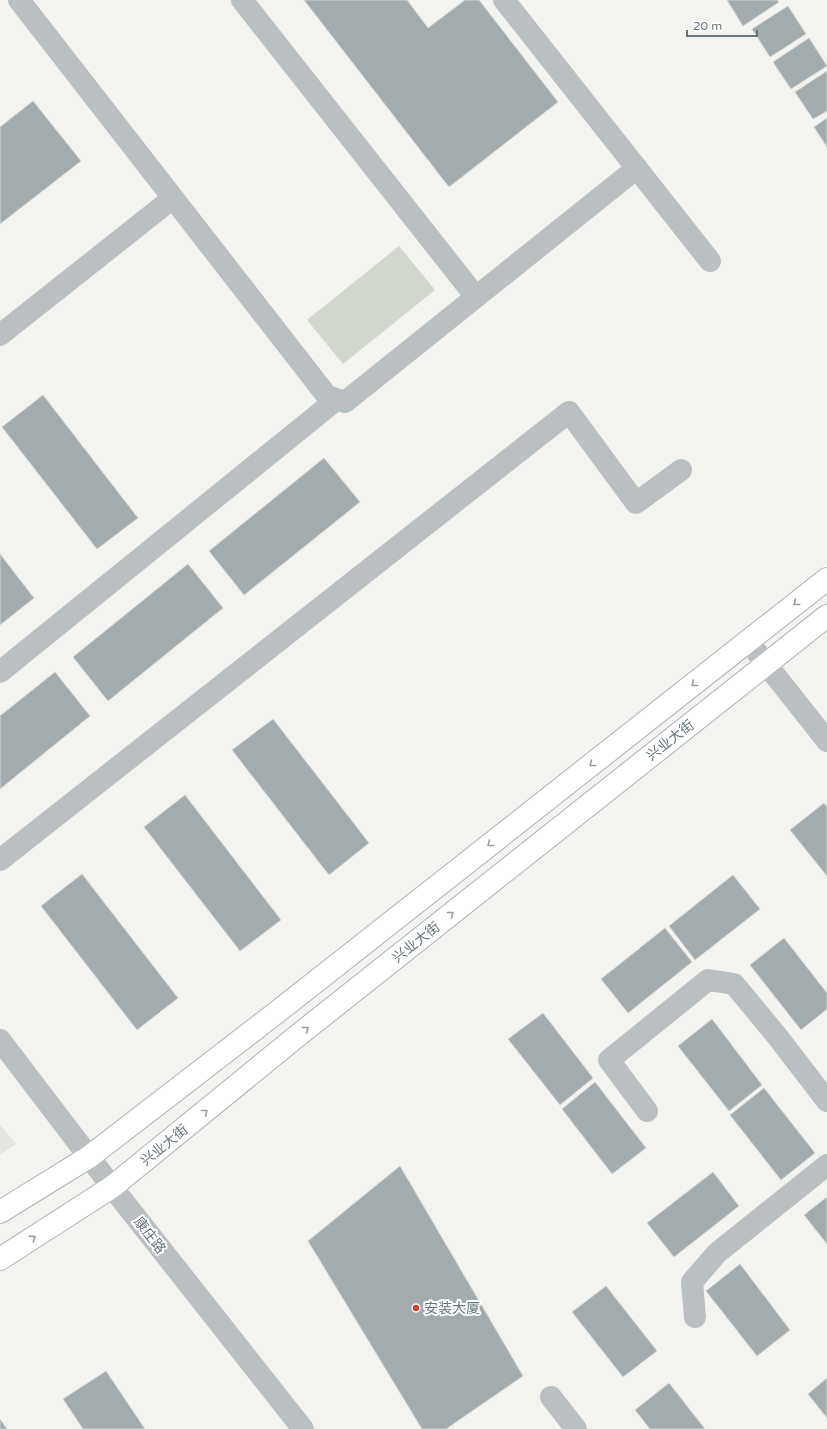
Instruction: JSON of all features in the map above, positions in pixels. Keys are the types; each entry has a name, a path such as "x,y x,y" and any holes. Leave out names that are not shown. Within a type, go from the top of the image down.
{"main road":[{"name":"兴业大街","path":"0,1212 89,1157 827,579"},
{"name":"兴业大街","path":"0,1259 112,1187 301,1033 827,616"}],"street":[{"path":"19,0 327,396 336,400 345,402 637,168"},
{"path":"242,0 476,297"},
{"path":"504,0 710,261"},
{"path":"0,335 173,198"},
{"path":"0,672 336,400"},
{"path":"0,860 569,412 636,503 681,470"},
{"path":"748,641 827,741"},
{"path":"646,1111 609,1060 708,980 734,984 777,1036 827,1101"},
{"name":"康庄路","path":"0,1040 112,1187 303,1429"},
{"path":"695,1317 692,1282 717,1253 827,1165"},
{"path":"551,1397 576,1429"}],"shaded area":[{"path":"399,246 435,290 343,364 307,320"},
{"path":"0,1125 16,1144 0,1155"}],"building":[{"path":"304,0 407,0 428,28 465,0 479,0 558,102 449,187"},
{"path":"727,0 777,0 779,2 743,26"},
{"path":"788,6 806,34 770,57 752,29"},
{"path":"809,38 827,66 791,89 773,62"},
{"path":"827,71 827,111 813,119 795,92"},
{"path":"33,101 81,161 0,224 0,127"},
{"path":"827,118 827,147 814,127"},
{"path":"43,395 138,518 97,549 2,427"},
{"path":"324,458 360,502 244,595 209,551"},
{"path":"0,554 34,598 0,625"},
{"path":"188,564 223,608 108,701 73,657"},
{"path":"55,672 90,716 0,789 0,716"},
{"path":"273,719 369,843 329,875 232,750"},
{"path":"185,795 281,920 240,951 144,827"},
{"path":"824,803 827,807 827,876 790,830"},
{"path":"82,874 178,998 137,1030 41,906"},
{"path":"733,875 760,909 695,960 669,926"},
{"path":"665,928 692,962 628,1013 601,979"},
{"path":"784,938 827,993 827,1009 801,1030 750,965"},
{"path":"543,1013 593,1078 560,1105 508,1039"},
{"path":"712,1019 762,1085 729,1111 678,1046"},
{"path":"595,1082 646,1148 612,1174 562,1109"},
{"path":"764,1088 815,1153 781,1180 730,1115"},
{"name":"安装大厦","path":"400,1166 523,1376 446,1429 422,1429 308,1241"},
{"path":"713,1172 739,1206 674,1257 647,1223"},
{"path":"827,1197 827,1244 804,1215"},
{"path":"740,1264 790,1330 757,1356 706,1291"},
{"path":"606,1286 657,1351 623,1377 572,1312"},
{"path":"106,1371 145,1429 83,1429 63,1399"},
{"path":"827,1378 827,1418 808,1394"},
{"path":"669,1383 705,1429 650,1429 635,1410"},
{"path":"0,1419 7,1429 0,1429"}],"place":[{"name":"安装大厦","path":"416,1308"}]}
